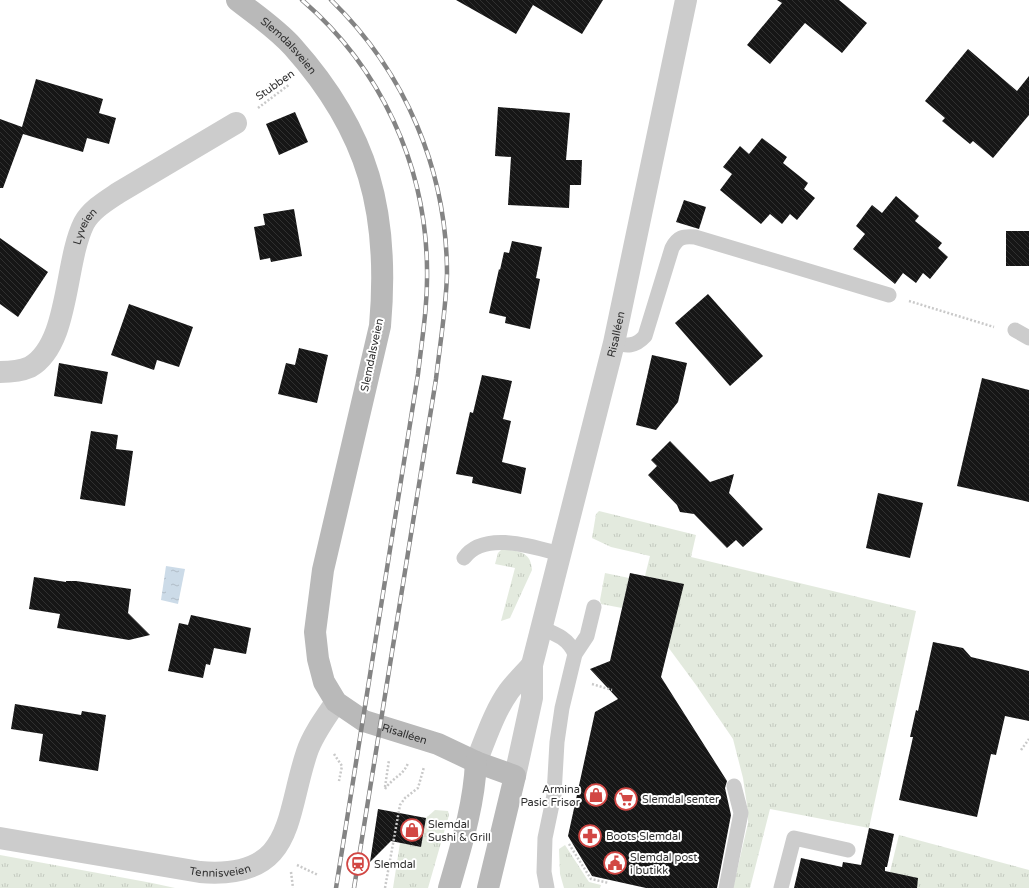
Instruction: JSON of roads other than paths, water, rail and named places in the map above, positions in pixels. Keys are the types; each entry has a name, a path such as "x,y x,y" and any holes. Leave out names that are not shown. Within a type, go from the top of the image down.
{"main road":[{"name":"Slemdalsveien","path":"237,0 292,46 340,110 356,142 374,193 382,247 383,289 380,326 328,544 315,632 318,659 324,682 336,702"},
{"name":"Risalléen","path":"336,702 364,721 438,744 476,762 515,776 488,888"},
{"name":"Risalléen","path":"449,888 469,820 475,789 476,762"}],"street":[{"name":"Risalléen","path":"515,776 532,698 532,665 614,343 686,0"},
{"name":"Lyveien","path":"0,372 14,371 29,367 41,358 51,344 58,329 77,242 84,223 91,214 118,193 236,123"},
{"name":"Risalléen","path":"476,762 490,727 502,703 509,692 532,665"},
{"name":"Tennisveien","path":"0,838 200,872 234,872 248,868 260,862 273,851 284,835 291,818 308,749 336,702"}],"lane":[{"path":"614,343 628,346 640,342 645,336 672,248 676,241 685,236 695,237 889,295"},
{"path":"1014,330 1029,338"},
{"path":"464,558 473,548 512,542 521,543 560,554"},
{"path":"547,888 544,872 545,838 554,795 557,742 562,708 575,654 587,636 594,607"},
{"path":"541,628 562,638 572,648 575,654"},
{"path":"726,888 741,813 734,786"},
{"path":"781,888 794,838 848,850"}],"water":[{"path":"166,566 185,569 178,604 161,600"}],"railway":[{"path":"302,0 330,27 354,56 376,87 393,120 408,156 418,192 425,230 427,268 426,308 418,374 336,888"},
{"path":"331,0 357,28 380,59 400,91 417,125 430,161 439,197 445,235 447,274 436,379 354,888"}],"place":[{"name":"Armina Pasic Frisør","path":"596,795"},
{"name":"Slemdal senter","path":"626,799"},
{"name":"Slemdal Sushi & Grill","path":"412,830"},
{"name":"Boots Slemdal","path":"590,836"},
{"name":"Slemdal post i butikk","path":"615,863"},
{"name":"Slemdal","path":"358,864"}]}
